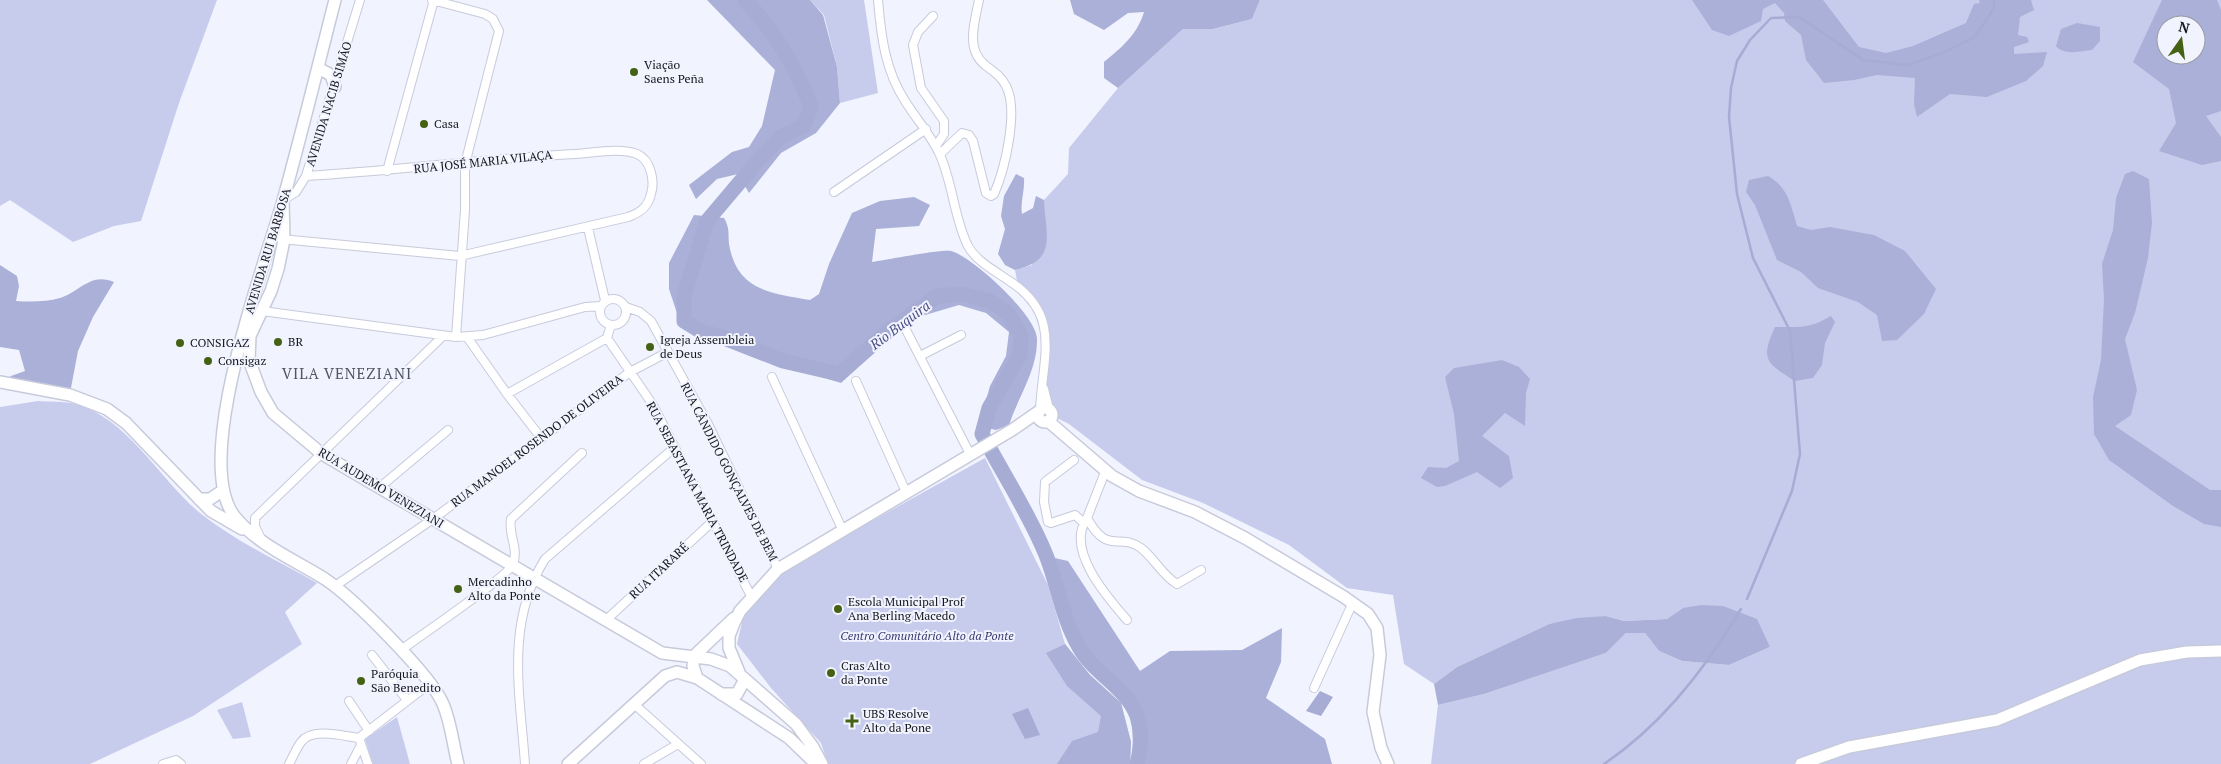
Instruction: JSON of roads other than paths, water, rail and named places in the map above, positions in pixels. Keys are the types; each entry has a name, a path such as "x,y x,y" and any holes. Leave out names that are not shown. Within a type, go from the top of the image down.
{"main road":[{"name":"AVENIDA RUI BARBOSA","path":"335,0 283,200 269,242 233,374 224,414 222,491 234,516 252,534 335,586 401,650 443,704 458,764"},
{"path":"318,68 331,75 335,87"},
{"name":"RUA AUDEMO VENEZIANI","path":"283,200 284,240 275,281 249,342 250,360 255,377 273,413 322,454 662,653 694,656 721,662 743,677 796,724 813,747 822,764"},
{"path":"233,374 244,372 255,377"},
{"path":"0,382 70,395 107,409 126,423 211,511 252,534"},
{"path":"697,678 693,666 694,656 740,611 778,569 1023,423 1044,414 1105,472 1139,491 1194,512 1245,538 1352,602 1368,614 1377,628 1380,662 1373,712 1380,748 1388,764"},
{"path":"199,499 210,499 222,491"},
{"path":"721,694 737,694 743,677 729,648 729,636 740,611"},
{"path":"1801,764 1849,747 1997,720 2140,660 2186,652 2221,651"},
{"path":"662,653 669,664 665,676"},
{"path":"568,764 665,676 677,672 697,678 789,738 816,764"}],"street":[{"name":"AVENIDA NACIB SIMÃO","path":"283,200 296,192 306,176 335,87 360,0"},
{"path":"387,171 433,0 485,14 493,19 499,31 465,164 465,210 460,256 456,337"},
{"path":"878,0 881,31 890,71 905,101 926,128 940,154 947,172 968,247 984,263 1024,290 1042,316 1046,335 1042,382 1044,414"},
{"path":"940,154 962,133 969,135 973,141 986,193 991,196 994,194 1012,126 1012,105 1010,93 1003,80 980,61 975,53 973,37 980,1"},
{"path":"933,16 918,32 913,45 921,88 928,102 944,121 944,134 936,146"},
{"path":"834,192 926,128"},
{"name":"RUA JOSÉ MARIA VILAÇA","path":"306,176 387,171 542,155 613,152 637,154 643,158 651,170 652,192 642,210 628,218 588,228"},
{"path":"269,242 284,240 460,256 588,228 603,303 601,318 612,325"},
{"path":"262,310 443,336 467,337 483,335 617,299 626,307 624,320 612,325 607,338 507,394"},
{"name":"RUA CÂNDIDO GONÇALVES DE BEM","path":"626,307 640,312 651,321 708,424 778,569"},
{"path":"904,326 974,452"},
{"path":"920,356 961,335"},
{"path":"263,542 255,526 255,518 443,336"},
{"path":"467,337 507,394 542,439"},
{"name":"RUA SEBASTIANA MARIA TRINDADE","path":"607,338 653,405 752,598"},
{"name":"RUA MANOEL ROSENDO DE OLIVEIRA","path":"335,586 433,519 630,372 668,352"},
{"path":"772,377 843,531"},
{"path":"856,381 906,492"},
{"path":"379,488 448,430"},
{"path":"525,764 518,657 519,627 533,578 545,559 675,447"},
{"path":"401,650 513,566 516,552 509,529 511,519 582,454"},
{"path":"1074,460 1045,482 1045,516 1048,522 1051,523 1075,515 1086,520 1103,539 1133,544 1142,549 1175,583 1180,583 1201,570"},
{"path":"1105,472 1081,536 1089,568 1106,597 1126,620"},
{"name":"RUA ITARARÉ","path":"605,620 713,521"},
{"path":"1314,688 1352,602"},
{"path":"372,655 408,700"},
{"path":"351,764 360,742 369,731 429,684"},
{"path":"349,702 369,731"},
{"path":"634,704 701,764"},
{"path":"289,764 301,742 308,736 322,734 360,742"},
{"path":"360,742 368,764"},
{"path":"644,764 678,744"},
{"path":"163,764 180,763"}],"waterway":[{"name":"Rio Buquira","path":"745,0 775,37 798,76 811,106 804,126 782,136 761,157 707,221 684,296 684,321 702,332 719,336 783,361 839,374 887,332 937,296 961,294 990,301 1008,313 1021,336 1020,355 989,408 982,434 1039,539 1050,566 1068,625 1079,647 1085,657 1126,697 1137,716 1140,728 1137,764"},
{"path":"1747,599 1792,491 1800,454 1790,331 1753,258 1737,194 1729,117 1731,88 1737,61 1750,40 1771,18 1799,17 1863,60 1908,65 1942,53 1975,37 1994,8 1994,0"},
{"path":"1604,764 1645,732 1681,694 1713,653 1741,609"}],"place":[{"name":"Viação Saens Peña","path":"634,72"},
{"name":"Casa","path":"424,124"},
{"name":"BR","path":"278,342"},
{"name":"CONSIGAZ","path":"180,343"},
{"name":"Igreja Assembleia de Deus","path":"650,347"},
{"name":"Consigaz","path":"208,361"},
{"name":"Mercadinho Alto da Ponte","path":"458,589"},
{"name":"Escola Municipal Prof Ana Berling Macedo","path":"838,609"},
{"name":"Cras Alto da Ponte","path":"831,673"},
{"name":"Paróquia São Benedito","path":"361,681"},
{"name":"UBS Resolve Alto da Pone","path":"852,721"}],"district":[{"name":"VILA VENEZIANI","path":"347,374"}],"park label":[{"name":"Centro Comunitário Alto da Ponte","path":"927,636"}]}
